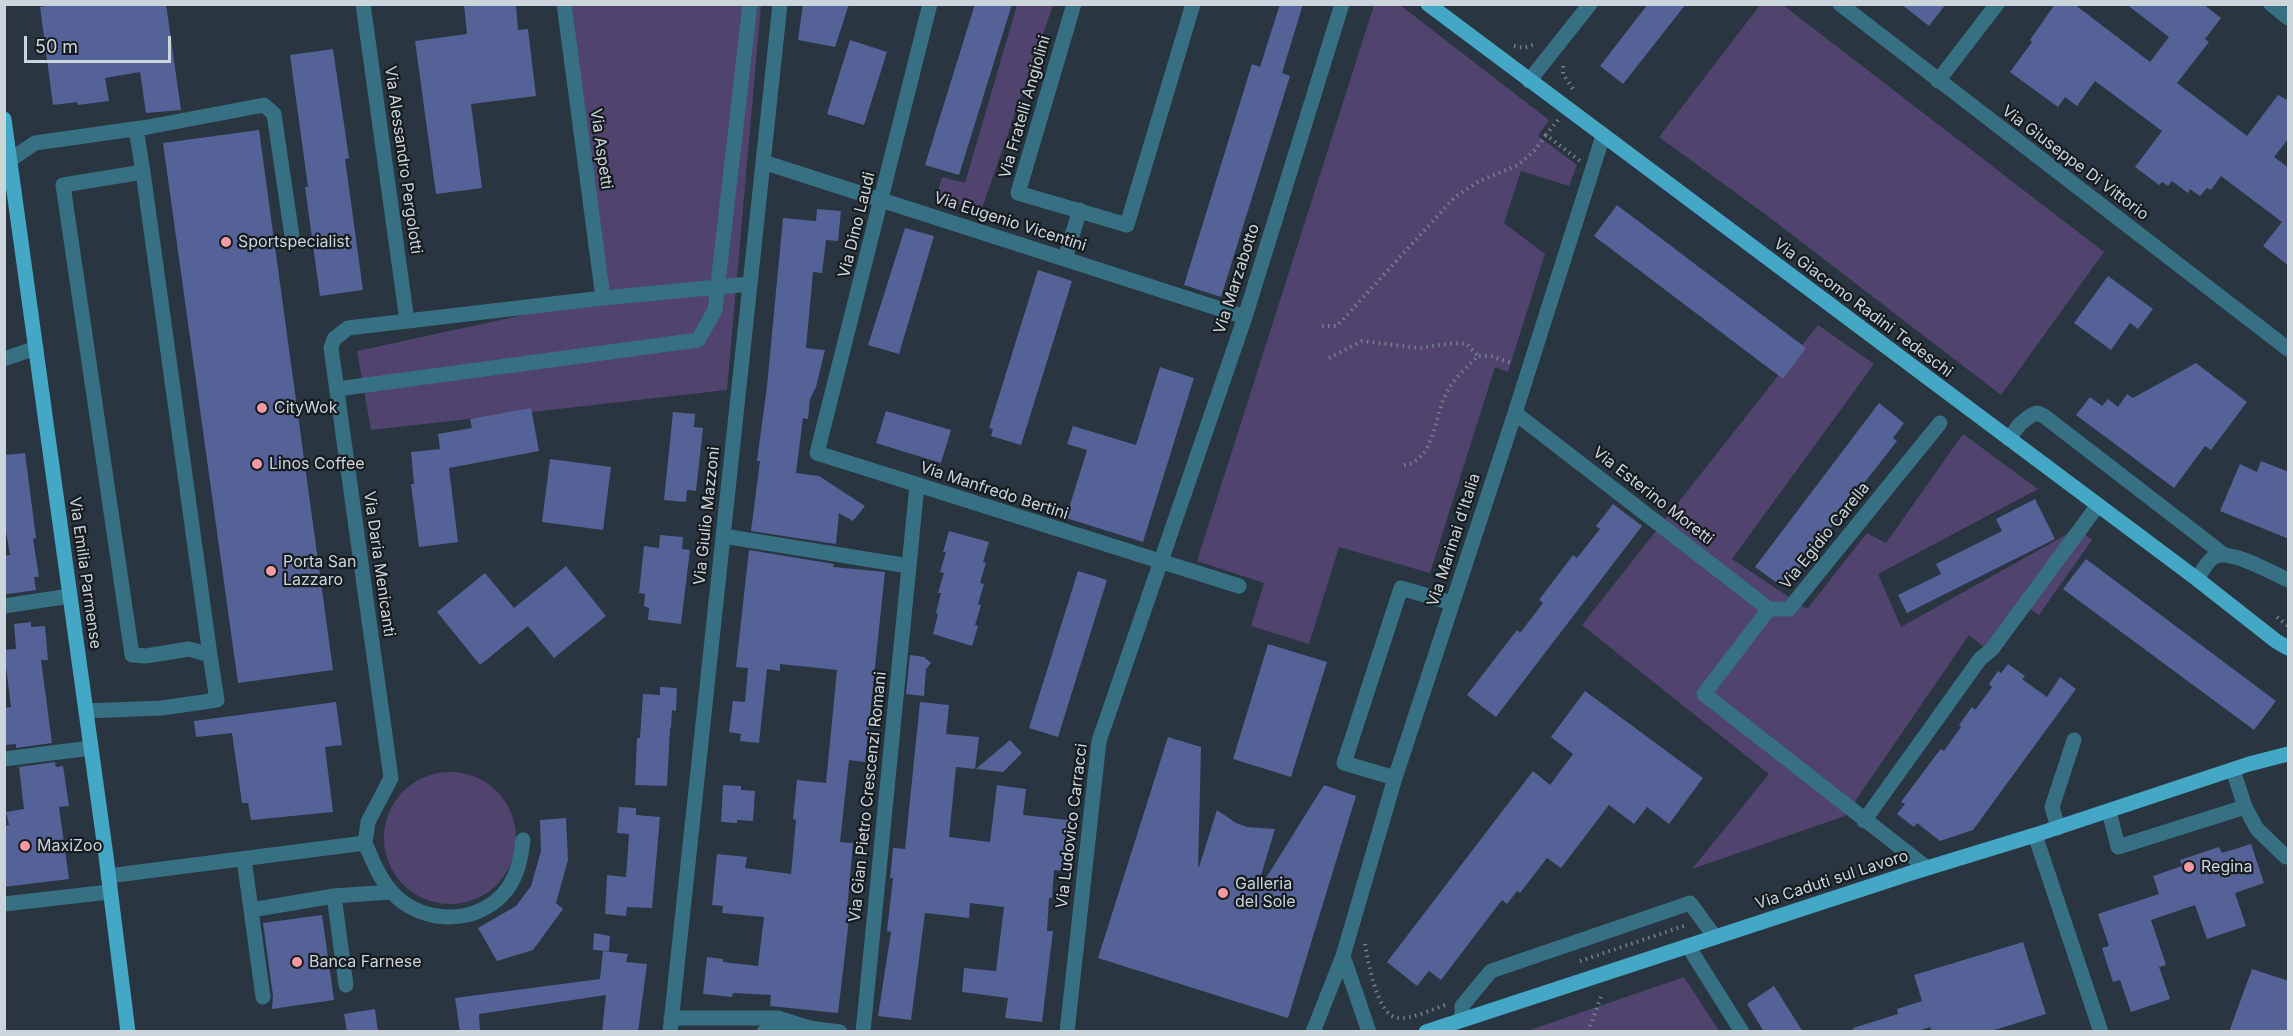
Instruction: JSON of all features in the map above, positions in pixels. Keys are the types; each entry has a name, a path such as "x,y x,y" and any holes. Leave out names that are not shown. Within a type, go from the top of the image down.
{"main road":[{"name":"Via Giacomo Radini Tedeschi","path":"1428,4 2197,579 2282,645 2289,657"},
{"name":"Via Emilia Parmense","path":"4,119 128,1032"},
{"name":"Via Caduti sul Lavoro","path":"1426,1032 1927,868 2035,836 2233,770 2289,745"},
{"name":"Via Caduti sul Lavoro","path":"2249,764 2289,754"}],"street":[{"name":"Via Alessandro Pergolotti","path":"363,4 407,321"},
{"name":"Via Aspetti","path":"564,4 603,298"},
{"path":"337,389 698,340 715,310 750,4"},
{"name":"Via Giulio Mazzoni","path":"670,1025 780,4"},
{"name":"Via Dino Laudi","path":"818,453 930,4"},
{"name":"Via Fratelli Angiolini","path":"1074,4 1018,193 1080,210"},
{"path":"1065,258 1080,210 1127,225 1193,4"},
{"name":"Via Marzabotto","path":"1161,563 1245,316 1342,4"},
{"path":"1529,81 1590,4"},
{"name":"Via Giuseppe Di Vittorio","path":"1840,4 2289,349"},
{"path":"1938,81 1997,4"},
{"path":"2271,4 2289,18"},
{"path":"8,151 34,143 136,129 264,105 271,109 275,122 292,236"},
{"path":"86,711 162,708 217,700 136,129"},
{"name":"Via Marinai d'Italia","path":"1313,1032 1343,956 1395,778 1603,136"},
{"name":"Via Eugenio Vicentini","path":"763,162 1245,316"},
{"path":"143,172 63,185 132,655 146,656 189,649 210,655"},
{"name":"Via Daria Menicanti","path":"365,843 368,822 391,778 331,348 334,339 341,331 348,328 603,298 750,284"},
{"path":"4,359 36,348"},
{"path":"2008,439 2019,425 2037,412 2223,554 2242,559 2289,580"},
{"name":"Via Esterino Moretti","path":"1515,413 1769,609"},
{"name":"Via Egidio Carella","path":"1769,609 1789,609 1940,423"},
{"name":"Via Manfredo Bertini","path":"818,453 1239,586"},
{"name":"Via Gian Pietro Crescenzi Romani","path":"863,1032 917,485"},
{"path":"1864,821 1980,659 1992,649 2098,506"},
{"path":"723,537 909,566"},
{"path":"2197,579 2212,558 2223,554"},
{"name":"Via Ludovico Carracci","path":"1067,1032 1099,741 1161,563"},
{"path":"1395,778 1344,763 1401,588 1452,603"},
{"path":"4,606 70,596"},
{"path":"1769,609 1704,694 1927,868"},
{"path":"2058,828 2052,807 2074,740"},
{"path":"4,759 91,748"},
{"path":"2233,770 2245,807 2257,829 2286,857"},
{"path":"2109,811 2118,847 2245,807"},
{"path":"2035,836 2101,1032"},
{"path":"108,876 365,843 391,892 411,908 436,917 463,916 487,907 507,889 520,866 523,840"},
{"path":"244,859 263,997"},
{"path":"4,904 109,892"},
{"path":"251,910 334,896 391,892"},
{"path":"334,896 346,985"},
{"path":"1462,1019 1462,1006 1491,971 1690,903 1715,937"},
{"path":"1688,946 1742,1032"},
{"path":"1343,956 1369,1032"},
{"path":"670,1025 778,1018 809,1028 840,1032"},
{"path":"764,1032 809,1028"}],"path":[{"path":"1509,45 1517,48 1530,48 1542,37"},
{"path":"1564,61 1563,75 1579,94"},
{"path":"1322,326 1337,326 1454,198 1479,181 1518,165 1559,119"},
{"path":"1546,135 1580,161"},
{"path":"1329,358 1362,341 1419,348 1454,343 1467,344 1478,356"},
{"path":"1404,465 1412,464 1421,458 1428,447 1445,395 1458,376 1478,356 1491,356 1511,363"},
{"path":"2270,612 2289,626"},
{"path":"1588,1032 1601,997"}],"shaded area":[{"path":"564,5 761,5 727,390 371,430 357,351 602,298"},
{"path":"1017,5 1053,5 981,211 936,198 942,177 965,183"},
{"path":"1374,5 1400,5 1549,120 1538,136 1577,165 1569,186 1521,171 1504,223 1545,254 1508,372 1495,367 1430,573 1339,547 1309,644 1251,626 1264,583 1197,561"},
{"path":"1760,5 1783,5 2104,252 2001,395 1765,214 1659,137"},
{"path":"1818,325 1874,364 1732,559 1807,609 1867,533 1886,543 1963,434 2038,489 1878,574 1901,627 2078,528 2092,540 2039,615 2020,602 1986,649 1969,635 1845,816 1692,869 1769,774 1582,625"},
{"path":"450,772 475,777 487,783 505,801 511,813 516,838 511,863 505,875 487,893 475,899 450,904 425,899 413,893 395,875 389,863 384,838 389,813 395,801 413,783 425,777"},
{"path":"1684,977 1719,1031 1527,1031"}],"building":[{"path":"58,4 166,4 181,110 146,113 140,72 105,78 109,101 53,105 40,7"},
{"path":"464,4 516,4 518,30 528,29 536,96 471,104 482,188 436,194 415,41 467,34"},
{"path":"803,4 849,4 835,47 798,40"},
{"path":"975,4 1012,4 959,175 925,165"},
{"path":"1280,4 1303,4 1282,73 1290,76 1221,297 1184,285 1252,64 1260,67"},
{"path":"1648,4 1686,4 1623,84 1600,66"},
{"path":"1901,4 1946,4 1929,26"},
{"path":"2055,4 2074,4 2150,62 2169,37 2126,4 2203,4 2221,18 2205,39 2209,42 2177,83 2247,136 2278,95 2289,101 2289,138 2274,157 2289,168 2289,266 2263,246 2282,222 2221,176 2211,190 2207,188 2200,196 2190,189 2188,193 2172,181 2168,186 2162,182 2159,185 2135,167 2162,131 2095,81 2077,106 2065,97 2058,107 2010,72"},
{"path":"850,40 887,52 864,125 827,114"},
{"path":"333,49 349,158 345,159 363,290 320,296 290,55"},
{"path":"259,130 333,670 238,683 163,143"},
{"path":"1617,205 1806,348 1783,379 1594,236"},
{"path":"817,209 841,211 838,241 826,240 822,273 813,272 806,348 825,350 816,387 810,399 808,419 803,418 796,473 819,476 865,506 853,521 839,513 836,544 751,531 760,461 757,461 767,386 783,218 816,221"},
{"path":"905,228 934,236 899,354 868,345"},
{"path":"1038,270 1072,281 1021,445 991,436 993,429 989,428"},
{"path":"2108,276 2153,309 2138,329 2130,323 2111,350 2074,323"},
{"path":"2196,363 2247,402 2211,450 2205,446 2174,488 2076,415 2090,397 2102,406 2108,399 2118,407 2127,394 2133,398"},
{"path":"1160,367 1194,378 1143,542 1066,518 1087,450 1067,444 1073,426 1136,445"},
{"path":"1879,403 1904,423 1893,438 1897,441 1861,487 1858,485 1834,516 1838,519 1796,573 1793,571 1781,586 1755,567"},
{"path":"531,408 539,451 449,468 458,542 419,547 411,484 414,484 411,452 440,449 438,434 472,428 470,419"},
{"path":"886,411 951,430 941,463 876,443"},
{"path":"673,412 695,414 694,427 703,428 696,491 687,490 686,502 664,500"},
{"path":"25,453 39,577 34,577 36,590 9,594 4,593 4,556 10,555 4,519 4,455"},
{"path":"550,459 611,467 603,530 542,522"},
{"path":"2261,461 2289,472 2289,539 2220,511 2240,464 2257,472"},
{"path":"2035,499 2055,539 1907,613 1898,595 1941,574 1936,564 2002,531 1996,519"},
{"path":"1613,504 1642,526 1496,717 1467,695 1517,630 1520,633 1543,603 1539,600 1573,555 1577,558 1600,529 1596,526"},
{"path":"949,531 989,542 980,583 984,584 975,625 978,626 972,646 933,634 941,593 938,593 944,573 940,572 946,552 943,552"},
{"path":"660,535 683,537 682,549 690,550 681,624 648,620 649,608 644,606 645,594 639,593 644,546 659,548"},
{"path":"749,550 834,564 833,567 885,572 865,762 849,760 840,842 853,843 847,911 850,911 838,1013 770,1006 771,995 733,993 732,997 703,994 707,957 723,959 723,962 758,966 764,917 722,913 723,906 712,905 717,854 747,857 745,868 791,874 797,780 826,783 837,670 780,664 780,671 767,669 759,743 740,741 741,734 729,732 733,701 745,702 748,668 736,667"},
{"path":"2086,559 2276,701 2254,730 2063,589"},
{"path":"566,566 606,616 554,658 528,626 480,665 437,612 485,573 514,608"},
{"path":"1078,571 1107,580 1058,737 1029,728"},
{"path":"31,622 31,627 45,626 48,660 41,660 52,743 16,748 16,744 4,745 4,708 11,707 4,650 16,649 14,624"},
{"path":"1268,644 1327,662 1291,777 1233,759"},
{"path":"910,655 924,657 931,663 926,669 924,696 906,694"},
{"path":"2008,664 2025,676 2022,679 2047,697 2060,677 2076,689 1973,830 1940,841 1917,823 1914,827 1897,814 1905,804 1901,802 1941,749 1944,751 1972,707 1975,710 1992,687 1989,684 1998,671 2001,673"},
{"path":"660,687 677,688 676,711 672,710 670,728 667,786 635,785 637,738 640,738 643,694 660,695"},
{"path":"1585,691 1703,778 1669,824 1647,807 1634,824 1609,805 1561,868 1547,858 1520,893 1517,891 1507,904 1502,900 1441,980 1429,971 1417,986 1387,962 1533,771 1550,785 1573,754 1551,737"},
{"path":"336,702 342,745 325,747 333,812 251,820 248,803 242,803 232,733 196,737 194,721"},
{"path":"920,702 949,705 946,734 979,737 975,769 956,767 949,837 990,842 997,785 1026,789 1023,815 1068,820 1064,871 1054,870 1052,898 1049,898 1047,931 1053,931 1042,1022 1005,1018 1008,998 962,992 964,968 996,971 1004,907 970,903 969,918 925,913 911,1020 878,1016 891,932 887,931 893,878 890,878 893,848 905,849"},
{"name":"Galleria del Sole","path":"1168,737 1201,747 1198,867 1217,810 1236,823 1247,827 1275,829 1258,885 1261,886 1324,785 1356,796 1288,1018 1098,958"},
{"path":"1010,740 1022,753 1003,772 976,769"},
{"path":"55,762 56,767 63,766 69,806 59,807 69,879 4,887 4,826 9,825 6,812 24,809 19,767"},
{"path":"723,785 741,786 741,790 755,791 753,821 721,822"},
{"path":"619,807 636,808 636,815 660,817 652,908 627,907 626,916 605,914 607,875 626,877 629,834 617,833"},
{"path":"566,818 568,860 556,903 563,909 533,950 497,961 478,928 516,906 531,886 541,851 540,820"},
{"path":"2251,844 2264,883 2235,893 2246,926 2207,939 2195,905 2151,920 2166,965 2159,967 2170,999 2131,1012 2120,980 2113,982 2102,948 2109,946 2098,914 2159,894 2153,876 2182,866 2180,860 2219,847 2222,853"},
{"name":"Banca Farnese","path":"322,915 334,1000 272,1009 273,996 263,923"},
{"path":"594,933 610,936 609,951 593,950"},
{"path":"2023,942 2046,1014 1988,1032 1932,1032 1930,1027 1915,1032 1853,1032 1853,1028 1898,1014 1897,1009 1922,1001 1914,975"},
{"path":"603,951 628,954 626,962 647,964 638,1032 602,1032 606,995 479,1014 480,1032 460,1032 455,998 600,979"},
{"path":"2252,969 2289,981 2289,1032 2229,1032"},
{"path":"1774,986 1803,1032 1764,1032 1747,1004"},
{"path":"375,1009 378,1032 347,1032 344,1014"}],"place":[{"name":"Sportspecialist","path":"226,242"},
{"name":"CityWok","path":"262,408"},
{"name":"Linos Coffee","path":"257,464"},
{"name":"Porta San Lazzaro","path":"271,571"},
{"name":"MaxiZoo","path":"25,846"},
{"name":"Regina","path":"2189,867"},
{"name":"Galleria del Sole","path":"1223,893"},
{"name":"Banca Farnese","path":"297,962"}]}
